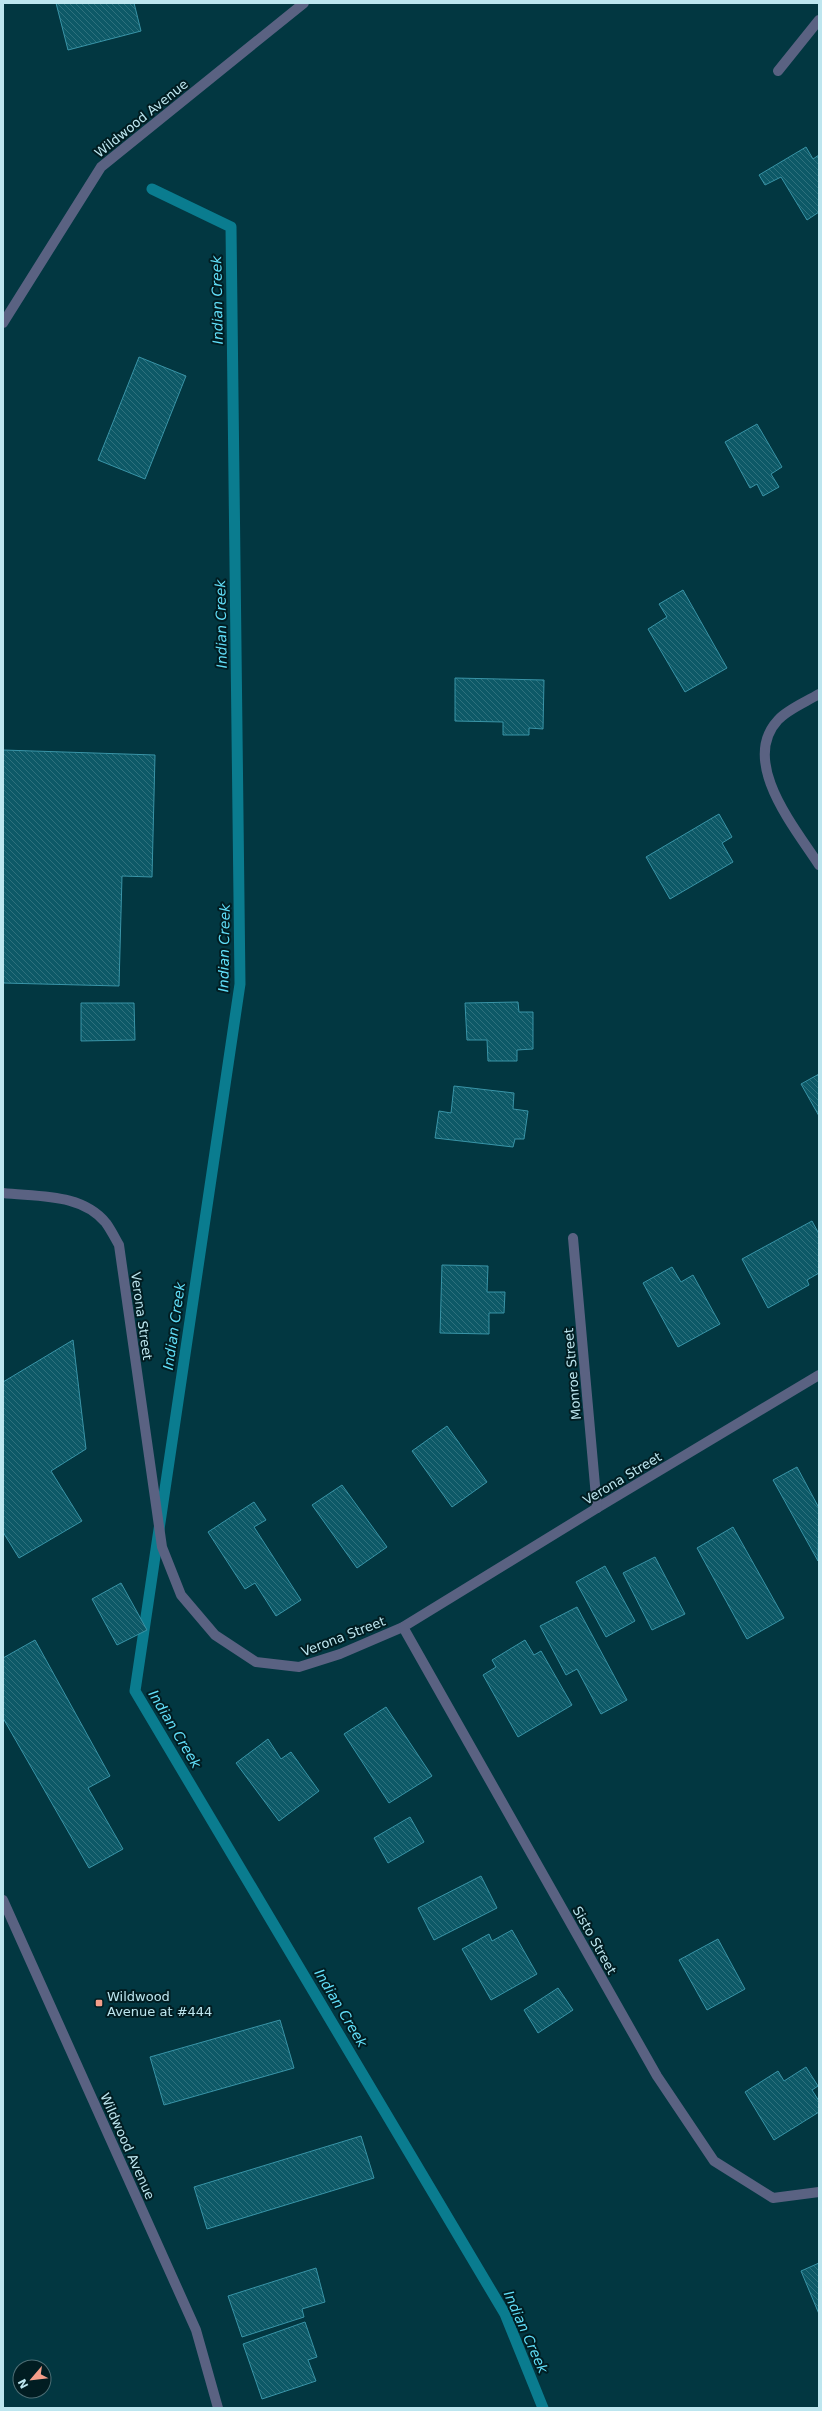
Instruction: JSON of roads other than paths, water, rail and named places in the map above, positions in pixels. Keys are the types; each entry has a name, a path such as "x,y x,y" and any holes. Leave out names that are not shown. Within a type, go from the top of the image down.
{"street":[{"name":"Wildwood Avenue","path":"3,323 101,166 304,3"},
{"path":"778,71 819,20"},
{"path":"819,694 778,719 770,731 765,754 767,775 777,799 819,865"},
{"name":"Verona Street","path":"3,1193 73,1200 95,1212 106,1223 119,1245 162,1547 181,1595 215,1635 256,1662 299,1667 340,1654 404,1627 597,1508 819,1375"},
{"name":"Monroe Street","path":"572,1238 597,1508"},
{"name":"Sisto Street","path":"404,1627 657,2076 714,2161 773,2198 819,2192"},
{"name":"Wildwood Avenue","path":"3,1900 196,2330 218,2408"}],"waterway":[{"name":"Indian Creek","path":"152,189 231,227 240,984 135,1691 505,2314 543,2408"}],"place":[{"name":"Wildwood Avenue at #444","path":"99,2003"}]}
